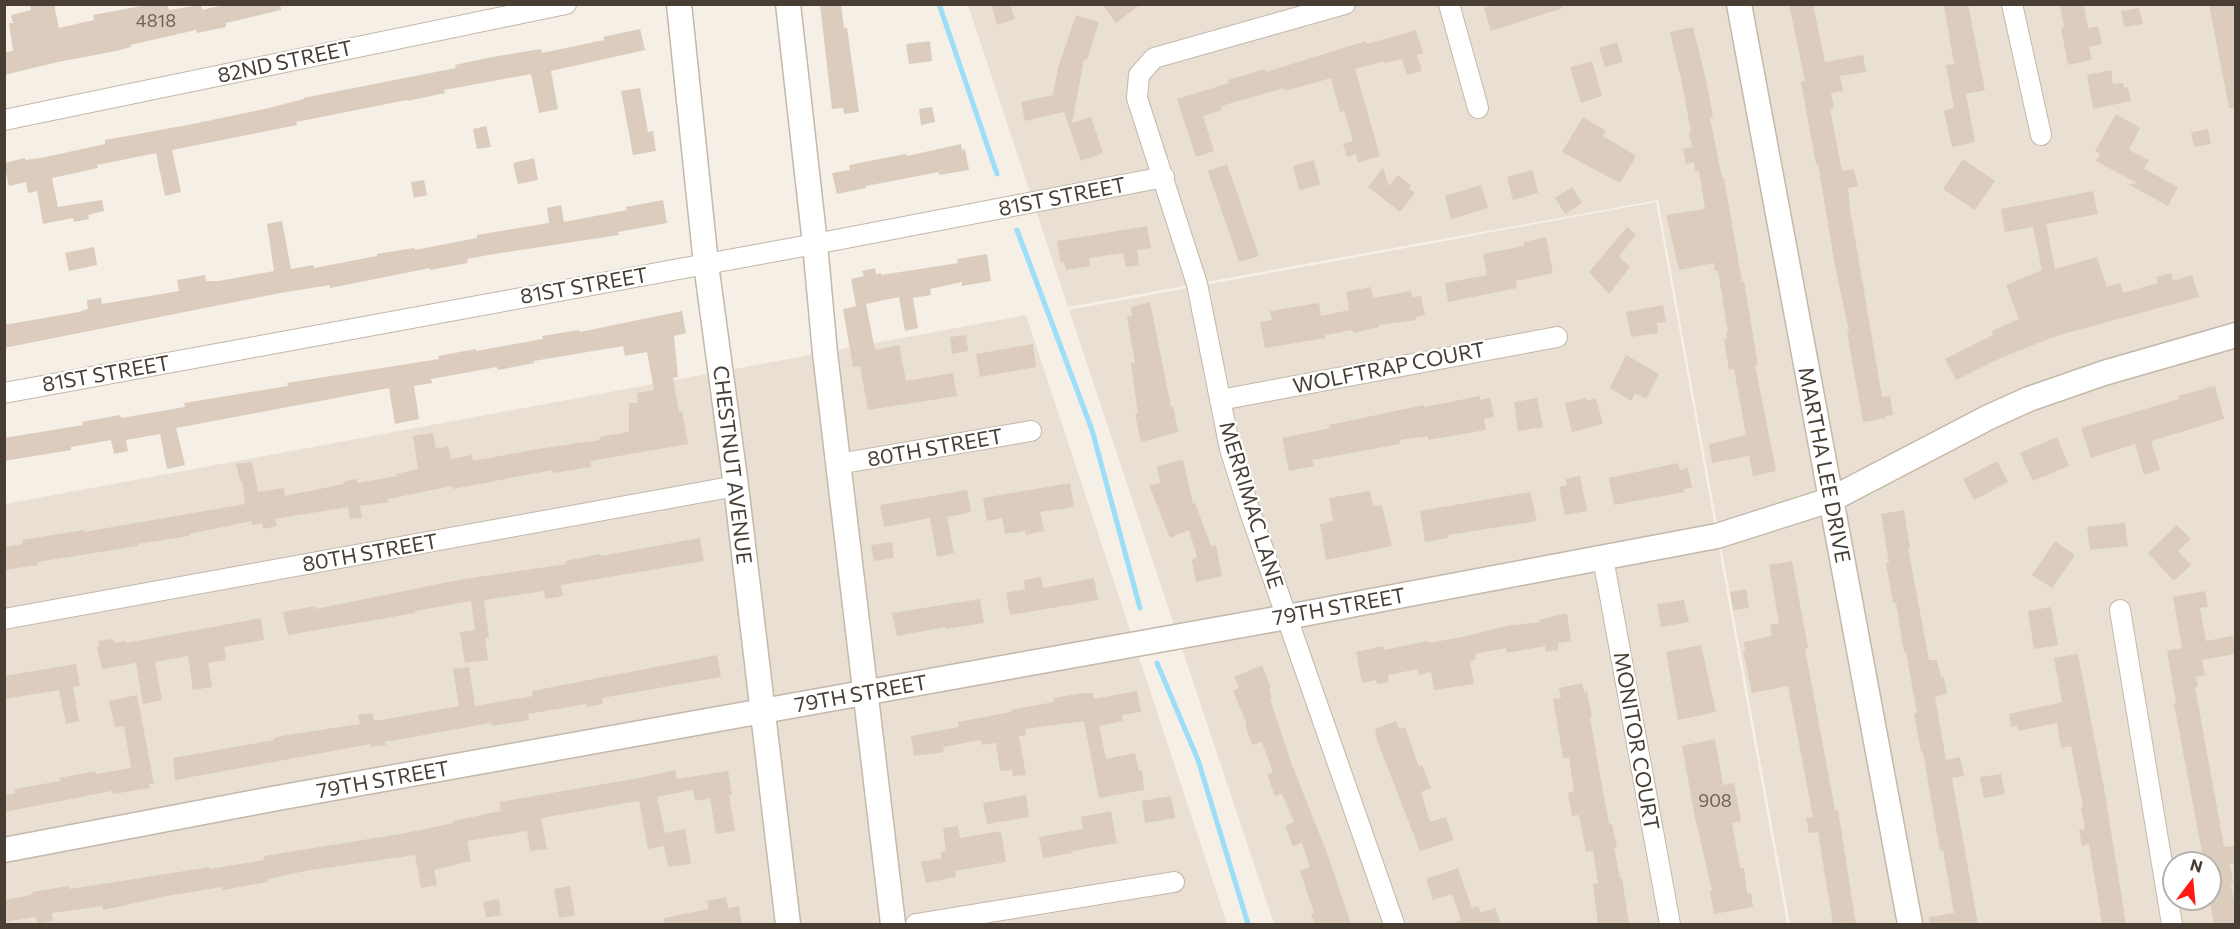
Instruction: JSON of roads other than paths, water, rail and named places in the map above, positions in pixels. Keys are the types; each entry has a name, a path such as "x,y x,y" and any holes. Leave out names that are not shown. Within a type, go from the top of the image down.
{"street":[{"name":"82ND STREET","path":"4,120 566,4"},
{"name":"CHESTNUT AVENUE","path":"679,4 706,264 736,486 788,924"},
{"path":"788,4 838,464 893,924"},
{"name":"MERRIMAC LANE","path":"1345,4 1154,58 1139,75 1137,98 1197,284 1230,449 1243,491 1394,924"},
{"path":"1449,4 1478,108"},
{"name":"MARTHA LEE DRIVE","path":"1739,4 1910,924"},
{"path":"2012,4 2041,135"},
{"name":"81ST STREET","path":"4,393 815,244 1164,177"},
{"name":"79TH STREET","path":"4,850 261,801 1287,617 1717,536 1830,500 1989,417 2029,399 2104,373 2235,335"},
{"name":"WOLFTRAP COURT","path":"1220,400 1557,337"},
{"name":"80TH STREET","path":"838,464 1031,431"},
{"name":"80TH STREET","path":"4,619 736,486"},
{"name":"MONITOR COURT","path":"1603,558 1670,924"},
{"path":"2120,610 2172,924"},
{"path":"916,924 1174,882"}],"waterway":[{"path":"939,4 997,174"},
{"path":"1017,230 1092,430 1140,608"},
{"path":"1157,663 1198,760 1248,924"}]}
